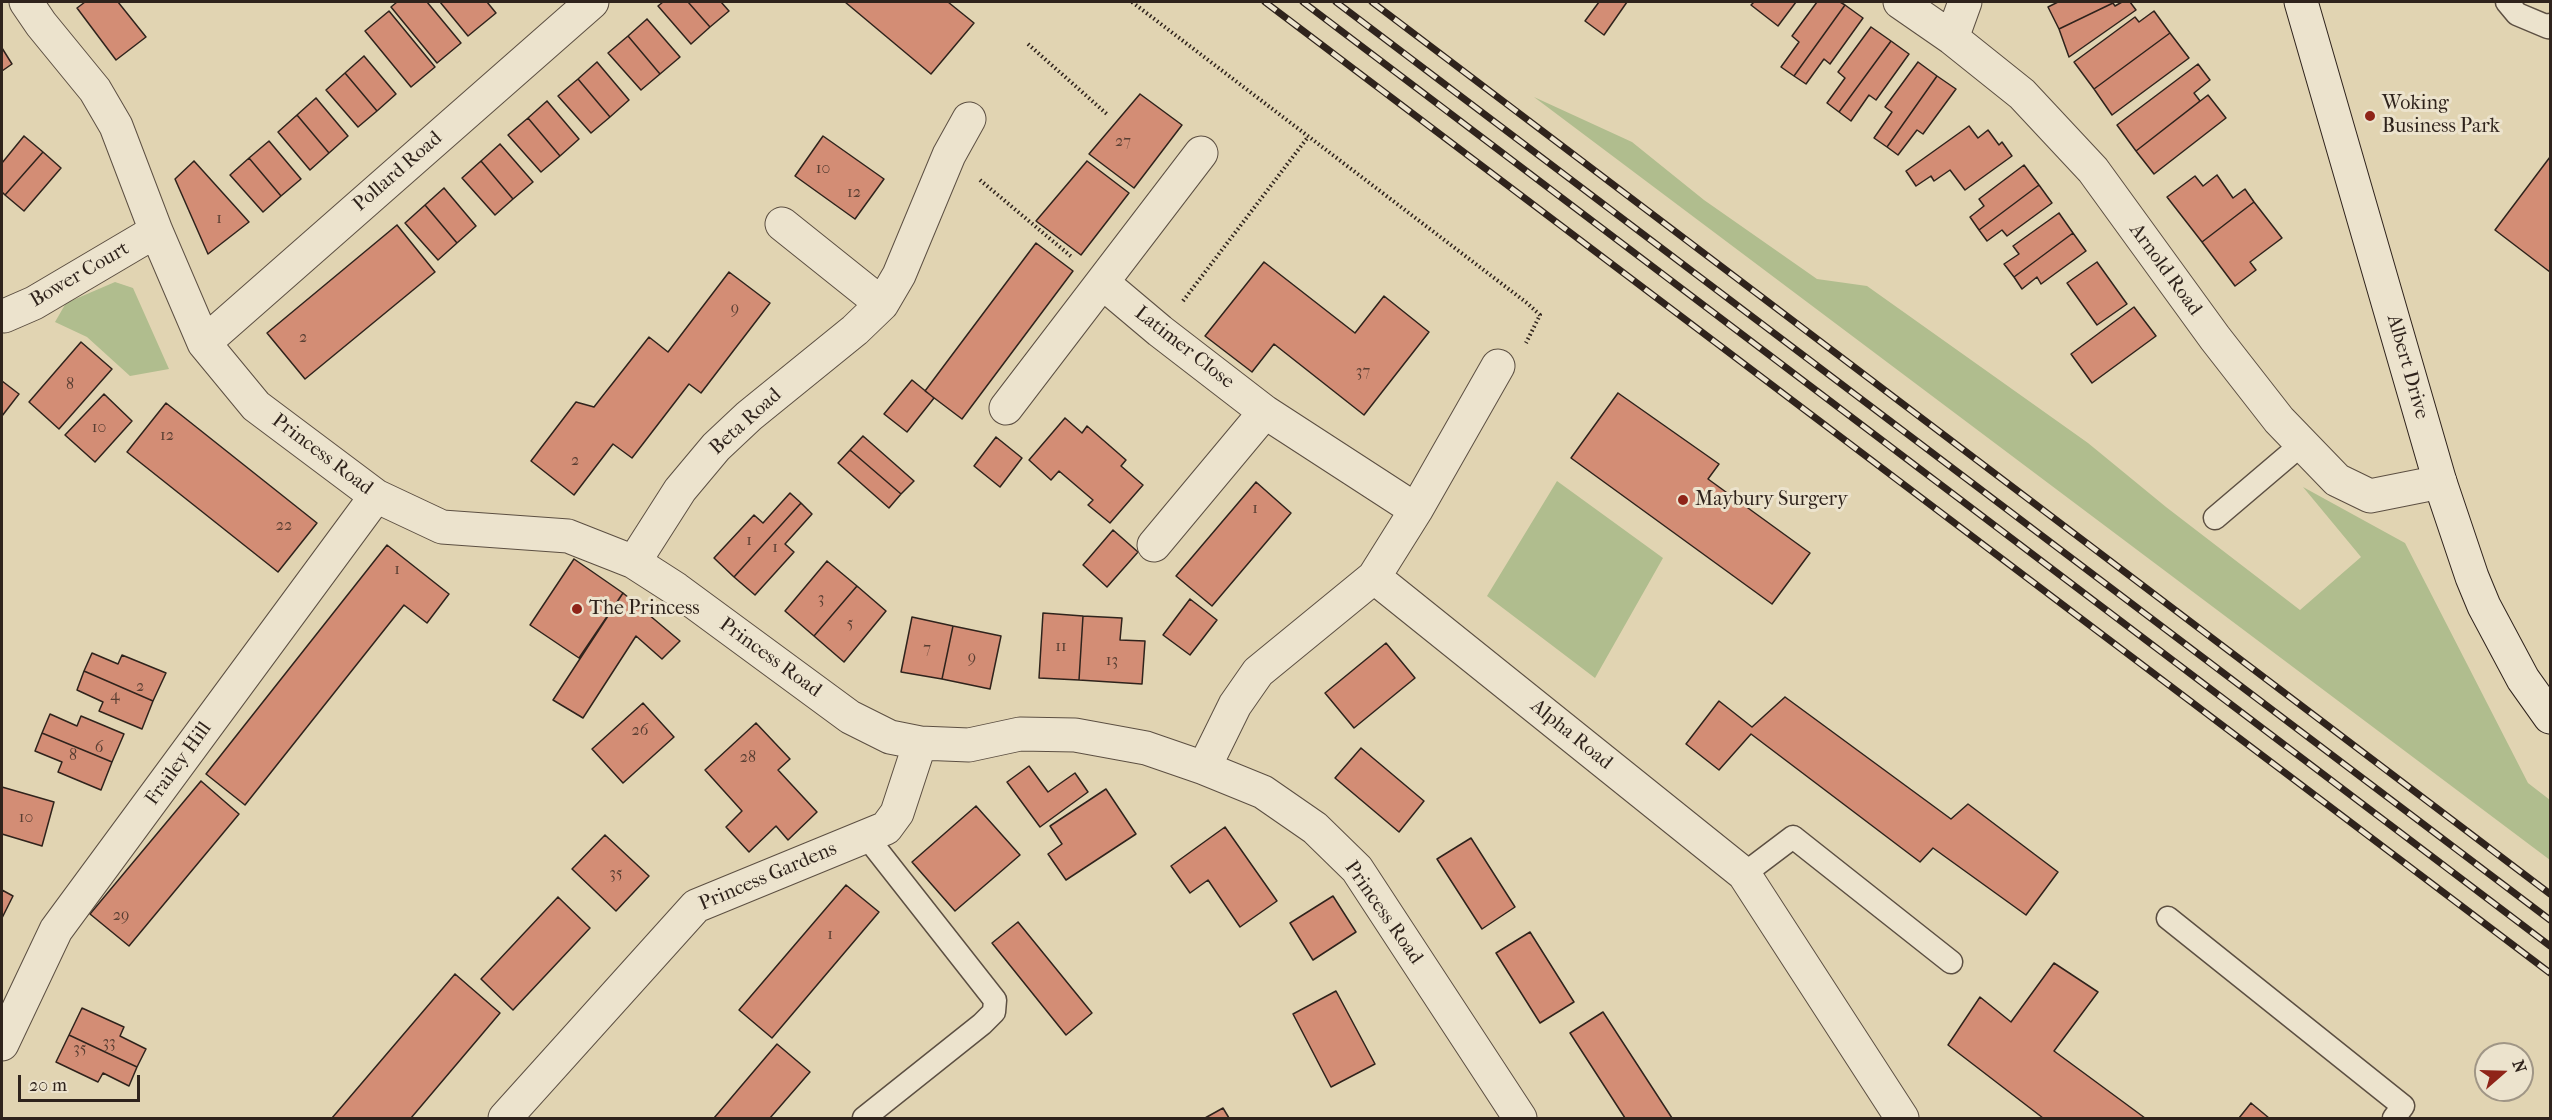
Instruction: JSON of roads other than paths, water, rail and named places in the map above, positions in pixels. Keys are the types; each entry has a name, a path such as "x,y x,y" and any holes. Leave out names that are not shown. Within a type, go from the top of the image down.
{"street":[{"name":"Princess Road","path":"26,2 95,90 116,126 156,231 204,343 256,406 376,496 442,527 568,536 634,562 676,589 850,717 890,737 920,743 969,745 1020,734 1075,735 1146,748 1263,792 1315,828 1357,869 1520,1119"},
{"name":"Pollard Road","path":"204,343 592,2"},
{"name":"Arnold Road","path":"1900,2 1952,38 2022,94 2093,170 2215,338 2279,420 2337,480 2370,496 2440,483"},
{"path":"1952,38 1965,2"},
{"name":"Albert Drive","path":"2301,2 2440,483 2484,606 2523,679 2550,717"},
{"name":"Beta Road","path":"634,562 680,490 696,468 716,447 749,416 855,330 882,304 899,275 949,154 969,119"},
{"path":"1006,408 1201,153"},
{"path":"782,224 882,304"},
{"name":"Bower Court","path":"3,316 34,303 156,231"},
{"name":"Latimer Close","path":"1103,283 1160,331 1265,412 1416,510"},
{"path":"1204,768 1235,705 1258,672 1374,577 1416,510 1498,366"},
{"path":"1155,546 1265,412"},
{"name":"Frailey Hill","path":"2,1044 56,930 376,496"},
{"name":"Alpha Road","path":"1374,577 1744,874 1902,1119"},
{"name":"Princess Gardens","path":"505,1119 696,906 886,828 897,813 920,743"}],"lane":[{"path":"2507,2 2517,14 2548,27 2550,25"},
{"path":"2214,518 2302,444"},
{"path":"864,1119 982,1024 994,1012 995,1000 866,836"},
{"path":"1744,874 1793,837 1951,962"},
{"path":"2168,918 2403,1106 2394,1119"}],"railway":[{"path":"1265,2 2550,973"},
{"path":"1303,2 2550,946"},
{"path":"1336,2 2550,920"},
{"path":"1372,2 2550,894"}],"place":[{"name":"Woking Business Park","path":"2370,116"},
{"name":"Maybury Surgery","path":"1683,500"},
{"name":"The Princess","path":"577,609"}]}
